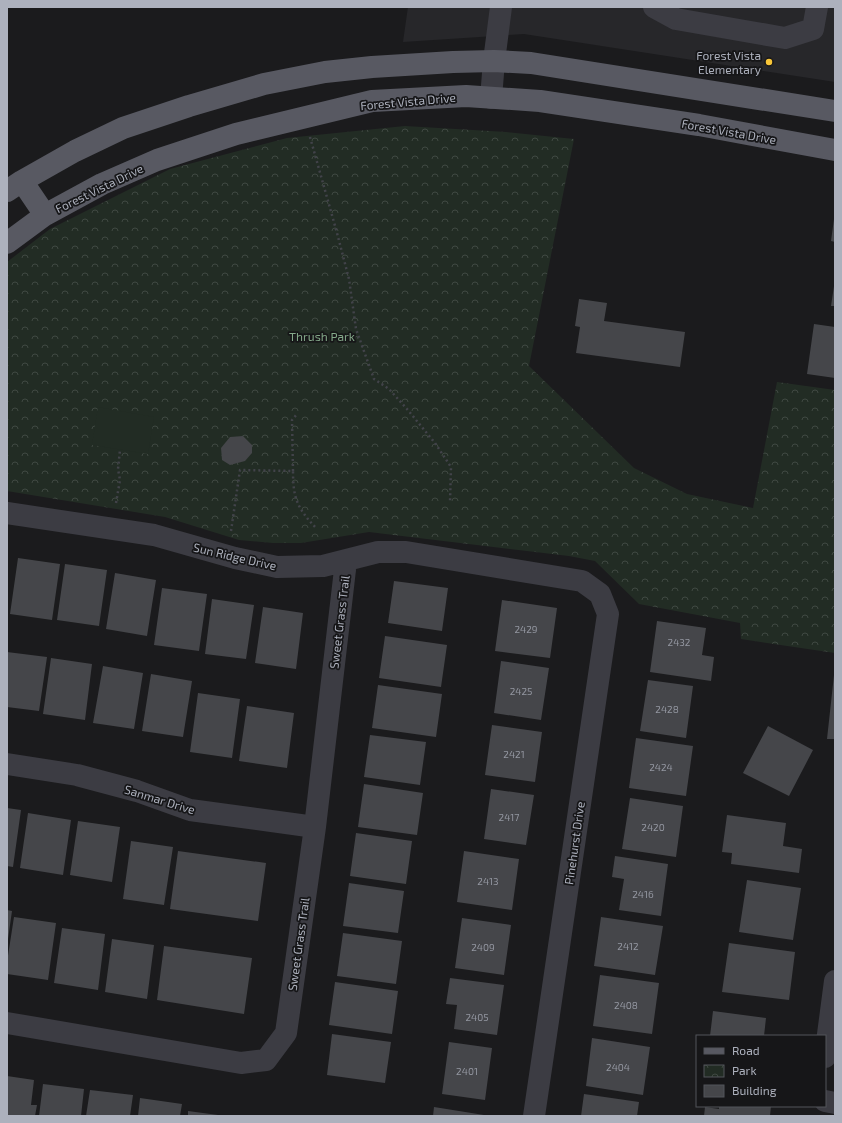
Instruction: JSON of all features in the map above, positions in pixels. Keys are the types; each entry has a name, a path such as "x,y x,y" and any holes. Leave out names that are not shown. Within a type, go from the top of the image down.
{"main road":[{"path":"45,215 14,186 75,151 123,128 188,106 264,84 325,72 453,62 494,61 531,63 835,111"},
{"name":"Forest Vista Drive","path":"7,243 45,215 102,184 157,160 236,134 372,101 466,96 540,101 699,125 835,150"}],"street":[{"path":"491,98 501,7"},
{"path":"654,7 676,19 785,38 813,29 817,7"},
{"name":"Sun Ridge Drive","path":"7,513 154,535 235,558 277,567 323,566 378,552 406,552 582,581"},
{"name":"Sweet Grass Trail","path":"7,1023 241,1064 266,1060 286,1032 315,827 346,561"},
{"name":"Pinehurst Drive","path":"534,1116 608,614 600,594 582,581"},
{"name":"Sanmar Drive","path":"7,764 77,775 137,791 190,810 315,827"},
{"path":"826,1048 835,981"}],"path":[{"path":"310,136 349,279 356,329 374,379 390,389 435,443 451,467 450,502"},
{"path":"297,414 292,420 293,490 300,509 316,528"},
{"path":"116,503 120,480 118,469 120,450"},
{"path":"231,531 240,470 293,471"}],"shaded area":[{"name":"Forest Vista Elementary","path":"408,7 835,7 835,82 524,34 403,42"}],"green space":[{"name":"Thrush Park","path":"405,126 506,132 574,139 529,366 634,468 687,494 753,508 777,382 835,390 835,653 741,639 740,623 639,604 595,561 569,556 369,532 301,543 273,543 239,540 165,517 7,491 7,262 50,229 170,169 287,138"},
{"path":"98,407 154,417 148,454 92,445"}],"building":[{"path":"835,219 835,242 831,241"},
{"path":"834,286 835,306 831,306"},
{"path":"579,299 607,303 604,321 685,332 680,367 576,353 580,327 575,326"},
{"path":"814,324 835,327 835,378 807,374"},
{"path":"243,436 252,445 252,453 245,461 230,465 222,460 221,448 230,437"},
{"path":"18,558 60,564 52,620 10,614"},
{"path":"65,564 107,570 99,626 57,620"},
{"path":"115,573 156,580 147,636 106,629"},
{"path":"394,581 448,588 442,631 388,623"},
{"path":"162,588 207,594 199,651 154,645"},
{"path":"212,599 254,605 246,659 205,654"},
{"path":"502,600 557,608 550,658 495,651"},
{"path":"263,607 303,613 296,669 255,663"},
{"path":"657,621 706,628 702,655 714,657 711,681 650,672"},
{"path":"385,636 447,645 441,687 379,678"},
{"path":"7,652 47,657 39,711 7,707"},
{"path":"51,658 92,664 85,720 43,714"},
{"path":"501,661 549,668 541,720 494,713"},
{"path":"103,666 143,673 134,729 93,723"},
{"path":"151,674 192,681 183,737 142,731"},
{"path":"834,675 835,739 827,739"},
{"path":"648,680 693,686 686,738 640,731"},
{"path":"378,685 442,694 436,737 372,728"},
{"path":"198,693 240,699 232,758 190,752"},
{"path":"247,706 294,713 287,768 239,761"},
{"path":"492,725 542,732 535,782 485,775"},
{"path":"768,726 813,750 789,796 743,773"},
{"path":"370,735 426,742 420,785 364,777"},
{"path":"636,738 693,746 686,796 629,788"},
{"path":"364,784 423,793 417,835 358,827"},
{"path":"491,789 534,795 526,845 484,839"},
{"path":"630,798 683,806 676,857 622,849"},
{"path":"7,808 21,810 13,867 7,866"},
{"path":"28,813 71,820 63,875 20,868"},
{"path":"727,815 786,823 783,846 802,849 799,873 731,864 732,853 722,852"},
{"path":"78,821 120,827 112,882 70,875"},
{"path":"356,833 412,841 406,884 350,876"},
{"path":"131,841 173,847 164,905 123,899"},
{"path":"178,851 266,863 258,921 170,909"},
{"path":"464,851 519,859 512,910 457,902"},
{"path":"615,856 668,864 661,916 619,910 624,879 612,877"},
{"path":"747,880 801,888 793,940 739,932"},
{"path":"349,883 404,891 398,933 343,926"},
{"path":"7,910 12,911 8,939 7,939"},
{"path":"14,917 56,923 48,980 7,974 7,962"},
{"path":"601,917 663,926 655,975 594,966"},
{"path":"462,918 511,925 504,975 455,968"},
{"path":"62,928 105,934 98,990 54,983"},
{"path":"343,933 402,941 396,984 337,976"},
{"path":"112,939 154,945 147,999 105,992"},
{"path":"729,943 795,952 789,1000 722,992"},
{"path":"164,946 252,958 244,1014 157,1000"},
{"path":"600,975 659,983 652,1034 593,1026"},
{"path":"450,978 504,985 497,1035 454,1029 457,1005 446,1004"},
{"path":"335,982 398,991 392,1034 329,1025"},
{"path":"713,1011 766,1018 764,1035 710,1035"},
{"path":"332,1034 391,1042 385,1083 327,1075"},
{"path":"592,1038 650,1047 643,1095 586,1086"},
{"path":"449,1042 492,1048 485,1100 442,1094"},
{"path":"7,1076 34,1080 31,1105 37,1105 35,1116 7,1116"},
{"path":"43,1084 84,1089 81,1116 39,1116"},
{"path":"90,1090 133,1095 130,1116 86,1116"},
{"path":"584,1094 639,1102 637,1116 581,1116"},
{"path":"140,1098 182,1104 180,1116 138,1116"},
{"path":"434,1107 484,1115 484,1116 433,1116"},
{"path":"705,1107 719,1109 719,1107 771,1107 770,1116 704,1116"},
{"path":"188,1111 218,1115 218,1116 188,1116"}],"place":[{"name":"Forest Vista Elementary","path":"769,62"}]}
